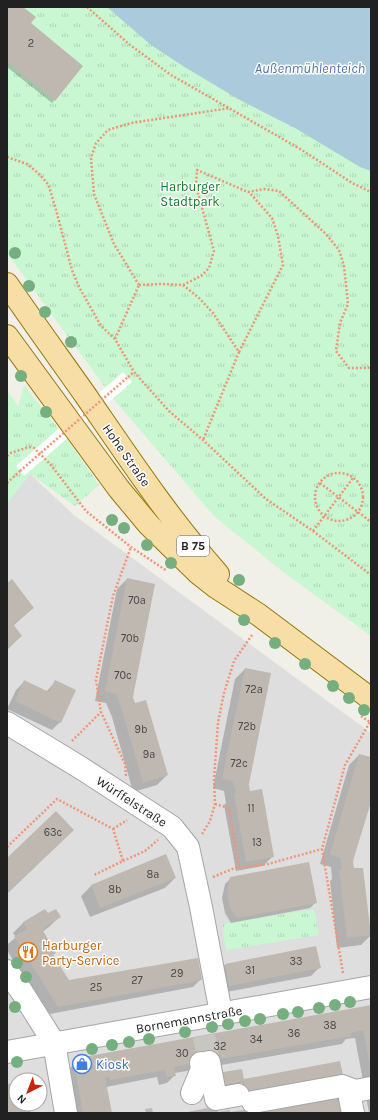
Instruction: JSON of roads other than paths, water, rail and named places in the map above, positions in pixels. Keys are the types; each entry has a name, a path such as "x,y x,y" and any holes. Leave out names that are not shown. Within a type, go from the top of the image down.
{"main road":[{"name":"Hohe Straße","path":"7,284 74,378 136,470 194,546 220,576 255,625"},
{"name":"Hohe Straße","path":"7,336 118,489 149,525 197,572 216,587 255,625 371,699"}],"street":[{"name":"Würffelstraße","path":"7,723 172,827 188,846 201,907 203,1024"},
{"path":"7,971 54,1043 66,1113"},
{"name":"Bornemannstraße","path":"7,1052 54,1043 203,1024 371,987"},
{"path":"192,1093 205,1062 216,1099 245,1098 342,1086 363,1090"},
{"path":"353,1113 350,1098 363,1090"}],"water":[{"name":"Außenmühlenteich","path":"107,7 371,7 371,171 360,167 295,128 238,99 183,66 151,45"}],"tunnel":[{"path":"204,1036 209,1062"}],"place":[{"name":"Harburger Party-Service","path":"28,952"},
{"name":"Kiosk","path":"82,1064"}],"park label":[{"name":"Harburger Stadtpark","path":"190,194"}]}
